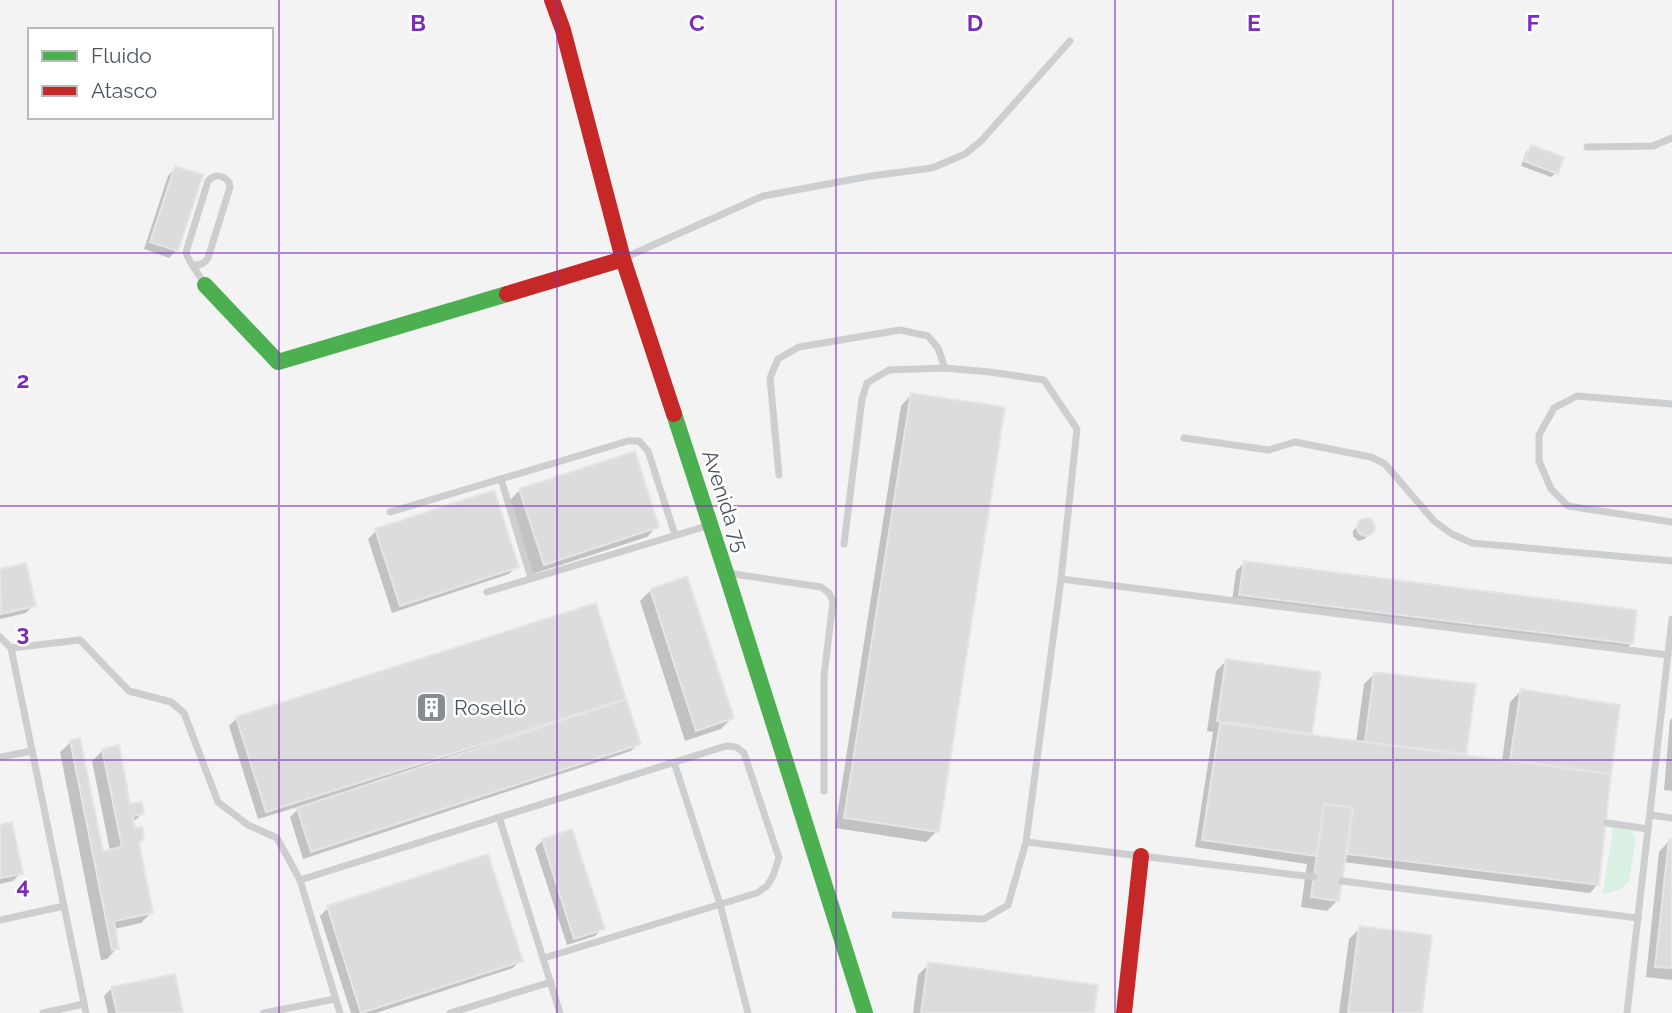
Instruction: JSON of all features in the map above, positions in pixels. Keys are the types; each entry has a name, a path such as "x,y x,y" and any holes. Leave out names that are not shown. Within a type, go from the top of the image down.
{"street":[{"name":"Avenida 75","path":"552,0 623,258 865,1013"},
{"path":"205,285 278,362 623,258"},
{"path":"1124,1013 1141,856"}],"lane":[{"path":"623,258 762,196 932,168 965,154 981,141 1070,41"},
{"path":"1587,147 1653,146 1672,138"},
{"path":"194,265 205,263 208,258 230,187 224,177 218,175 212,176 208,181 186,251 189,261 205,285"},
{"path":"779,475 770,377 778,359 799,347 901,330 928,336 937,348 944,368"},
{"path":"844,544 862,399 867,383 889,370 944,368 1044,380 1077,429 1061,579 1026,842 1008,905 984,919 894,915"},
{"path":"1672,404 1577,396 1554,408 1539,435 1539,461 1551,489 1568,506 1672,522"},
{"path":"1184,438 1269,450 1295,442 1371,457 1385,464 1434,521 1452,534 1472,543 1672,561"},
{"path":"390,512 628,441 639,441 648,451 675,535"},
{"path":"500,479 531,578"},
{"path":"487,592 710,524"},
{"path":"726,573 821,587 830,593 833,601 824,676 824,791"},
{"path":"1061,579 1668,655"},
{"path":"1628,1013 1672,620"},
{"path":"0,637 11,648 85,1009 43,1013"},
{"path":"11,648 80,640 129,691 171,702 184,713 218,802 248,825 277,838 300,880 340,1013"},
{"path":"300,880 726,746 736,747 744,753 779,858 767,886 757,893 544,958"},
{"path":"0,757 32,751"},
{"path":"674,762 720,904 748,1013"},
{"path":"1650,815 1672,818"},
{"path":"499,817 560,1013"},
{"path":"1606,823 1648,829"},
{"path":"1026,842 1314,877"},
{"path":"1342,881 1639,918"},
{"path":"0,920 64,906"},
{"path":"450,1013 551,982"},
{"path":"264,1013 335,999"}],"green space":[{"path":"1613,828 1631,830 1636,839 1629,881 1619,890 1603,894"}],"building":[{"path":"1531,145 1564,157 1558,174 1524,161"},
{"path":"175,166 203,175 178,251 150,242"},
{"path":"911,393 1005,407 939,832 844,818"},
{"path":"635,451 659,527 544,565 519,489"},
{"path":"494,490 519,567 400,606 375,529"},
{"path":"1362,518 1370,518 1375,527 1373,534 1362,536 1357,531 1357,523"},
{"path":"1244,561 1637,610 1633,644 1239,595"},
{"path":"26,563 36,606 1,614 0,569"},
{"path":"687,576 734,718 696,731 650,589"},
{"name":"Roselló","path":"596,603 626,699 266,812 236,717"},
{"path":"1226,659 1321,672 1312,734 1217,721"},
{"path":"1374,672 1476,684 1466,754 1365,742"},
{"path":"1521,689 1620,705 1611,774 1510,760"},
{"path":"626,699 641,744 311,852 297,808"},
{"path":"1220,723 1611,774 1599,885 1347,854 1353,808 1324,804 1317,856 1202,840"},
{"path":"80,738 103,851 122,847 102,749 119,745 130,804 142,802 144,814 133,816 135,828 142,827 144,839 139,843 153,913 114,921 119,949 112,950 70,740"},
{"path":"1324,804 1353,808 1339,901 1311,897"},
{"path":"12,822 23,874 0,878 0,825"},
{"path":"572,829 605,929 574,939 542,839"},
{"path":"1669,839 1672,840 1672,968 1655,967"},
{"path":"488,854 523,961 361,1013 327,906"},
{"path":"1359,926 1432,935 1422,1013 1348,1013"},
{"path":"928,962 1098,985 1094,1013 921,1013"},
{"path":"175,974 183,1013 117,1013 111,987"}],"traffic: fast":[{"path":"205,285 278,362 507,294"},
{"path":"674,414 865,1013"}],"traffic: jam":[{"path":"552,0 563,30 623,259 674,414"},
{"path":"507,294 623,259"},
{"path":"1124,1013 1141,856"}],"place":[{"name":"Roselló","path":"431,708"}]}
